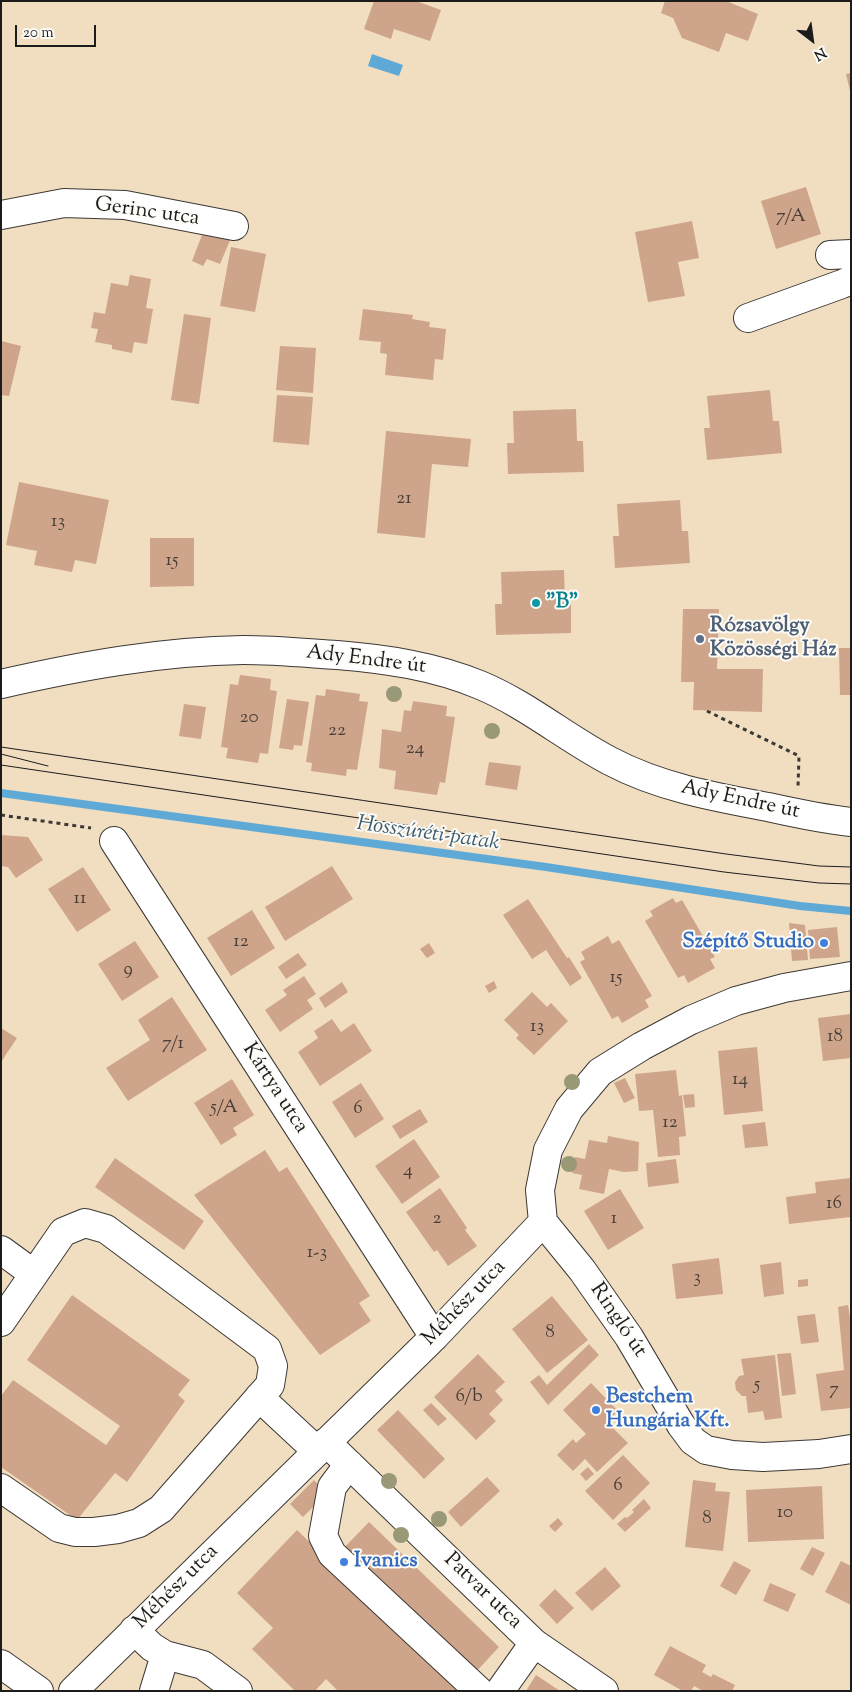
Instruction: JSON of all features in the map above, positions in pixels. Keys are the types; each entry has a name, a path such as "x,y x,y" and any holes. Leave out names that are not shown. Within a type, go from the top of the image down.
{"street":[{"name":"Gerinc utca","path":"1,216 64,203 125,205 234,226"},
{"path":"748,318 851,280"},
{"name":"Ady Endre út","path":"1,684 139,658 190,653 243,650 377,658 424,667 482,686 508,699 609,761 646,778 724,799 851,822"},
{"name":"Kártya utca","path":"114,841 434,1337"},
{"path":"544,1222 540,1190 548,1150 569,1109 600,1072 642,1046 736,1001 784,988 851,976"},
{"name":"Méhész utca","path":"72,1691 434,1337 544,1222"},
{"name":"Ringló út","path":"544,1222 582,1270 629,1337 681,1425 693,1441 706,1450 732,1455 763,1457 819,1454 851,1449"},
{"path":"1,1322 63,1232 85,1223 106,1229 267,1349 272,1366 270,1385 161,1509 139,1523 118,1529 94,1532 75,1532 59,1528 1,1488"},
{"path":"1,1250 34,1274"},
{"name":"Patvar utca","path":"259,1397 321,1447 348,1464 534,1643 604,1691"},
{"path":"348,1464 332,1487 323,1536 332,1554 478,1691"},
{"path":"134,1630 152,1647 165,1655 203,1665 238,1691"},
{"path":"500,1691 534,1643"},
{"path":"154,1691 165,1655"},
{"path":"1,1664 39,1691"}],"path":[{"path":"708,711 799,756 798,788"},
{"path":"1,815 75,825"}],"water":[{"path":"372,54 403,65 399,76 368,66"}],"building":[{"path":"374,1 416,1 441,10 430,41 394,29 391,39 364,29"},
{"path":"665,1 726,1 758,14 748,41 726,33 719,52 682,38 673,18 661,13"},
{"path":"851,73 851,91 850,91 846,74"},
{"path":"806,187 821,234 776,249 761,201"},
{"path":"692,221 699,258 678,262 685,296 648,302 635,232"},
{"path":"205,227 231,238 220,264 207,259 203,266 192,261"},
{"path":"231,247 266,254 255,312 220,306"},
{"path":"130,275 151,279 146,308 153,309 147,344 134,342 132,353 112,349 112,345 95,342 98,329 91,328 94,312 105,314 111,283 128,286"},
{"path":"363,309 413,315 412,319 430,322 429,327 446,329 443,360 435,359 433,380 385,375 387,354 380,353 381,342 359,340"},
{"path":"184,314 211,318 199,404 171,400"},
{"path":"1,341 21,346 9,396 1,395"},
{"path":"280,346 316,348 313,393 276,390"},
{"path":"770,390 773,421 779,421 782,453 707,460 704,428 710,428 707,396"},
{"path":"277,395 313,397 309,445 273,442"},
{"path":"576,409 577,441 583,441 584,472 508,474 507,443 514,443 513,411"},
{"path":"386,431 471,439 468,467 432,464 425,538 377,533"},
{"path":"19,482 109,500 96,564 75,560 72,572 34,565 37,551 6,545"},
{"path":"680,500 682,531 688,531 690,563 615,568 613,536 619,536 617,504"},
{"path":"150,538 194,538 194,586 150,587"},
{"name":"\"B\"","path":"564,570 565,602 571,601 571,633 496,635 495,604 502,604 501,572"},
{"name":"Rózsavölgy Közösségi Ház","path":"683,609 719,609 717,669 763,669 762,712 693,710 694,682 681,682"},
{"path":"839,648 851,648 851,695 840,695"},
{"path":"240,675 271,679 270,690 277,691 268,754 260,753 258,763 226,758 228,748 221,747 230,684 238,685"},
{"path":"326,689 360,694 359,701 368,702 357,770 347,769 346,776 311,771 312,763 306,762 316,695 325,696"},
{"path":"287,699 309,702 302,746 294,745 293,750 279,748"},
{"path":"413,701 447,706 446,716 455,717 445,783 440,782 437,795 394,789 396,771 379,768 382,729 401,732 404,710 411,711"},
{"path":"184,704 206,707 201,739 179,736"},
{"path":"489,762 521,766 517,790 485,785"},
{"path":"1,835 28,837 43,860 16,878 8,867 1,866"},
{"path":"332,866 353,899 285,941 265,907"},
{"path":"83,867 111,910 77,932 48,889"},
{"path":"673,898 676,903 682,900 715,957 710,959 715,968 688,983 684,975 678,978 645,921 653,916 650,911"},
{"path":"528,899 582,978 570,986 546,950 532,959 503,915"},
{"path":"252,910 275,948 231,976 207,938"},
{"path":"789,923 805,925 808,960 792,961"},
{"name":"Szépítő Studio","path":"837,927 840,957 810,959 808,930"},
{"path":"608,936 612,944 619,940 652,996 645,1000 649,1007 622,1023 618,1016 612,1019 580,962 585,959 581,952"},
{"path":"135,941 159,977 122,1001 98,964"},
{"path":"429,943 435,953 427,958 420,949"},
{"path":"298,953 307,965 286,979 278,967"},
{"path":"304,976 316,994 307,1000 313,1009 280,1032 265,1010 287,995 283,990"},
{"path":"494,981 497,988 489,993 485,986"},
{"path":"342,982 348,992 325,1008 319,998"},
{"path":"532,992 547,1007 551,1003 568,1021 534,1055 516,1038 519,1035 504,1020"},
{"path":"172,997 207,1050 128,1101 106,1068 150,1040 138,1020"},
{"path":"851,1014 851,1058 823,1061 818,1018"},
{"path":"332,1019 341,1032 354,1023 372,1051 320,1086 298,1052 318,1038 314,1031"},
{"path":"1,1028 17,1038 1,1062"},
{"path":"757,1047 763,1111 724,1115 718,1051"},
{"path":"676,1070 679,1096 682,1095 686,1136 679,1137 680,1155 658,1157 653,1110 639,1111 635,1074"},
{"path":"625,1078 635,1098 624,1103 614,1083"},
{"path":"232,1079 254,1115 233,1128 237,1135 221,1145 194,1103"},
{"path":"361,1083 384,1119 355,1138 332,1102"},
{"path":"694,1094 695,1107 685,1108 683,1095"},
{"path":"420,1109 428,1122 400,1139 392,1126"},
{"path":"765,1122 768,1146 745,1148 742,1125"},
{"path":"608,1136 639,1142 638,1171 624,1172 609,1169 604,1194 579,1189 582,1175 572,1173 575,1157 585,1159 589,1140 607,1143"},
{"path":"414,1139 440,1177 402,1204 375,1166"},
{"path":"265,1150 279,1172 287,1167 370,1296 359,1303 371,1321 320,1355 194,1195"},
{"path":"115,1158 204,1221 184,1250 95,1187"},
{"path":"676,1159 679,1183 648,1187 646,1163"},
{"path":"851,1178 851,1217 789,1224 786,1197 816,1193 815,1182"},
{"path":"440,1188 467,1228 465,1230 477,1246 448,1266 437,1250 434,1252 406,1212"},
{"path":"620,1189 644,1228 608,1250 584,1211"},
{"path":"719,1258 723,1294 676,1299 672,1264"},
{"path":"781,1262 784,1294 764,1297 760,1265"},
{"path":"808,1279 808,1286 798,1287 798,1280"},
{"path":"72,1295 190,1380 178,1395 185,1401 127,1482 115,1473 77,1520 1,1467 1,1396 13,1380 106,1445 120,1426 27,1360"},
{"path":"552,1296 588,1340 547,1373 512,1329"},
{"path":"848,1305 851,1323 851,1408 821,1411 816,1374 844,1370 838,1307"},
{"path":"815,1314 819,1342 801,1344 797,1316"},
{"path":"589,1344 599,1355 548,1405 530,1382 539,1375 547,1385"},
{"path":"791,1353 796,1394 782,1396 777,1354"},
{"path":"478,1354 505,1382 495,1391 503,1400 489,1414 496,1421 476,1440 434,1397"},
{"path":"775,1355 782,1418 765,1420 763,1411 748,1413 746,1396 742,1396 736,1390 735,1382 739,1376 744,1375 741,1359"},
{"path":"591,1383 618,1411 607,1422 628,1443 597,1472 585,1459 573,1471 557,1455 573,1439 576,1443 586,1434 563,1410"},
{"path":"431,1403 447,1419 438,1426 423,1410"},
{"path":"398,1410 445,1459 424,1479 377,1430"},
{"path":"623,1455 650,1483 613,1520 585,1491"},
{"path":"588,1467 594,1474 586,1481 580,1474"},
{"path":"487,1477 500,1491 461,1527 448,1512"},
{"path":"314,1480 327,1493 303,1517 290,1504"},
{"path":"693,1480 716,1483 715,1491 730,1492 723,1551 685,1547"},
{"path":"822,1486 824,1539 748,1542 746,1490"},
{"path":"644,1499 651,1508 625,1532 617,1524 634,1512 632,1510"},
{"path":"558,1518 563,1524 555,1532 549,1526"},
{"path":"369,1522 499,1647 473,1675 339,1553"},
{"path":"297,1530 464,1691 338,1691 326,1679 315,1691 295,1691 252,1649 273,1628 237,1593"},
{"path":"812,1547 825,1553 813,1576 800,1569"},
{"path":"734,1561 751,1570 736,1595 720,1586"},
{"path":"841,1561 851,1566 851,1605 825,1592"},
{"path":"605,1567 621,1586 592,1611 575,1593"},
{"path":"770,1583 796,1594 788,1612 763,1601"},
{"path":"555,1589 574,1608 557,1624 539,1605"},
{"path":"670,1646 706,1665 702,1672 711,1677 713,1674 735,1685 732,1691 703,1691 694,1686 691,1691 683,1691 654,1675"},
{"path":"536,1675 560,1691 526,1691"}],"waterway":[{"name":"Hosszúréti-patak","path":"1,793 546,867 800,906 851,911"}],"tram line":[{"path":"1,747 726,854 819,866 851,867"},
{"path":"1,754 48,766"},
{"path":"1,765 724,872 819,883 851,884"}],"place":[{"name":"\"B\"","path":"536,603"},
{"name":"Rózsavölgy Közösségi Ház","path":"700,639"},
{"name":"Szépítő Studio","path":"824,943"},
{"name":"Bestchem Hungária Kft.","path":"596,1410"},
{"name":"Ivanics","path":"344,1562"}]}
